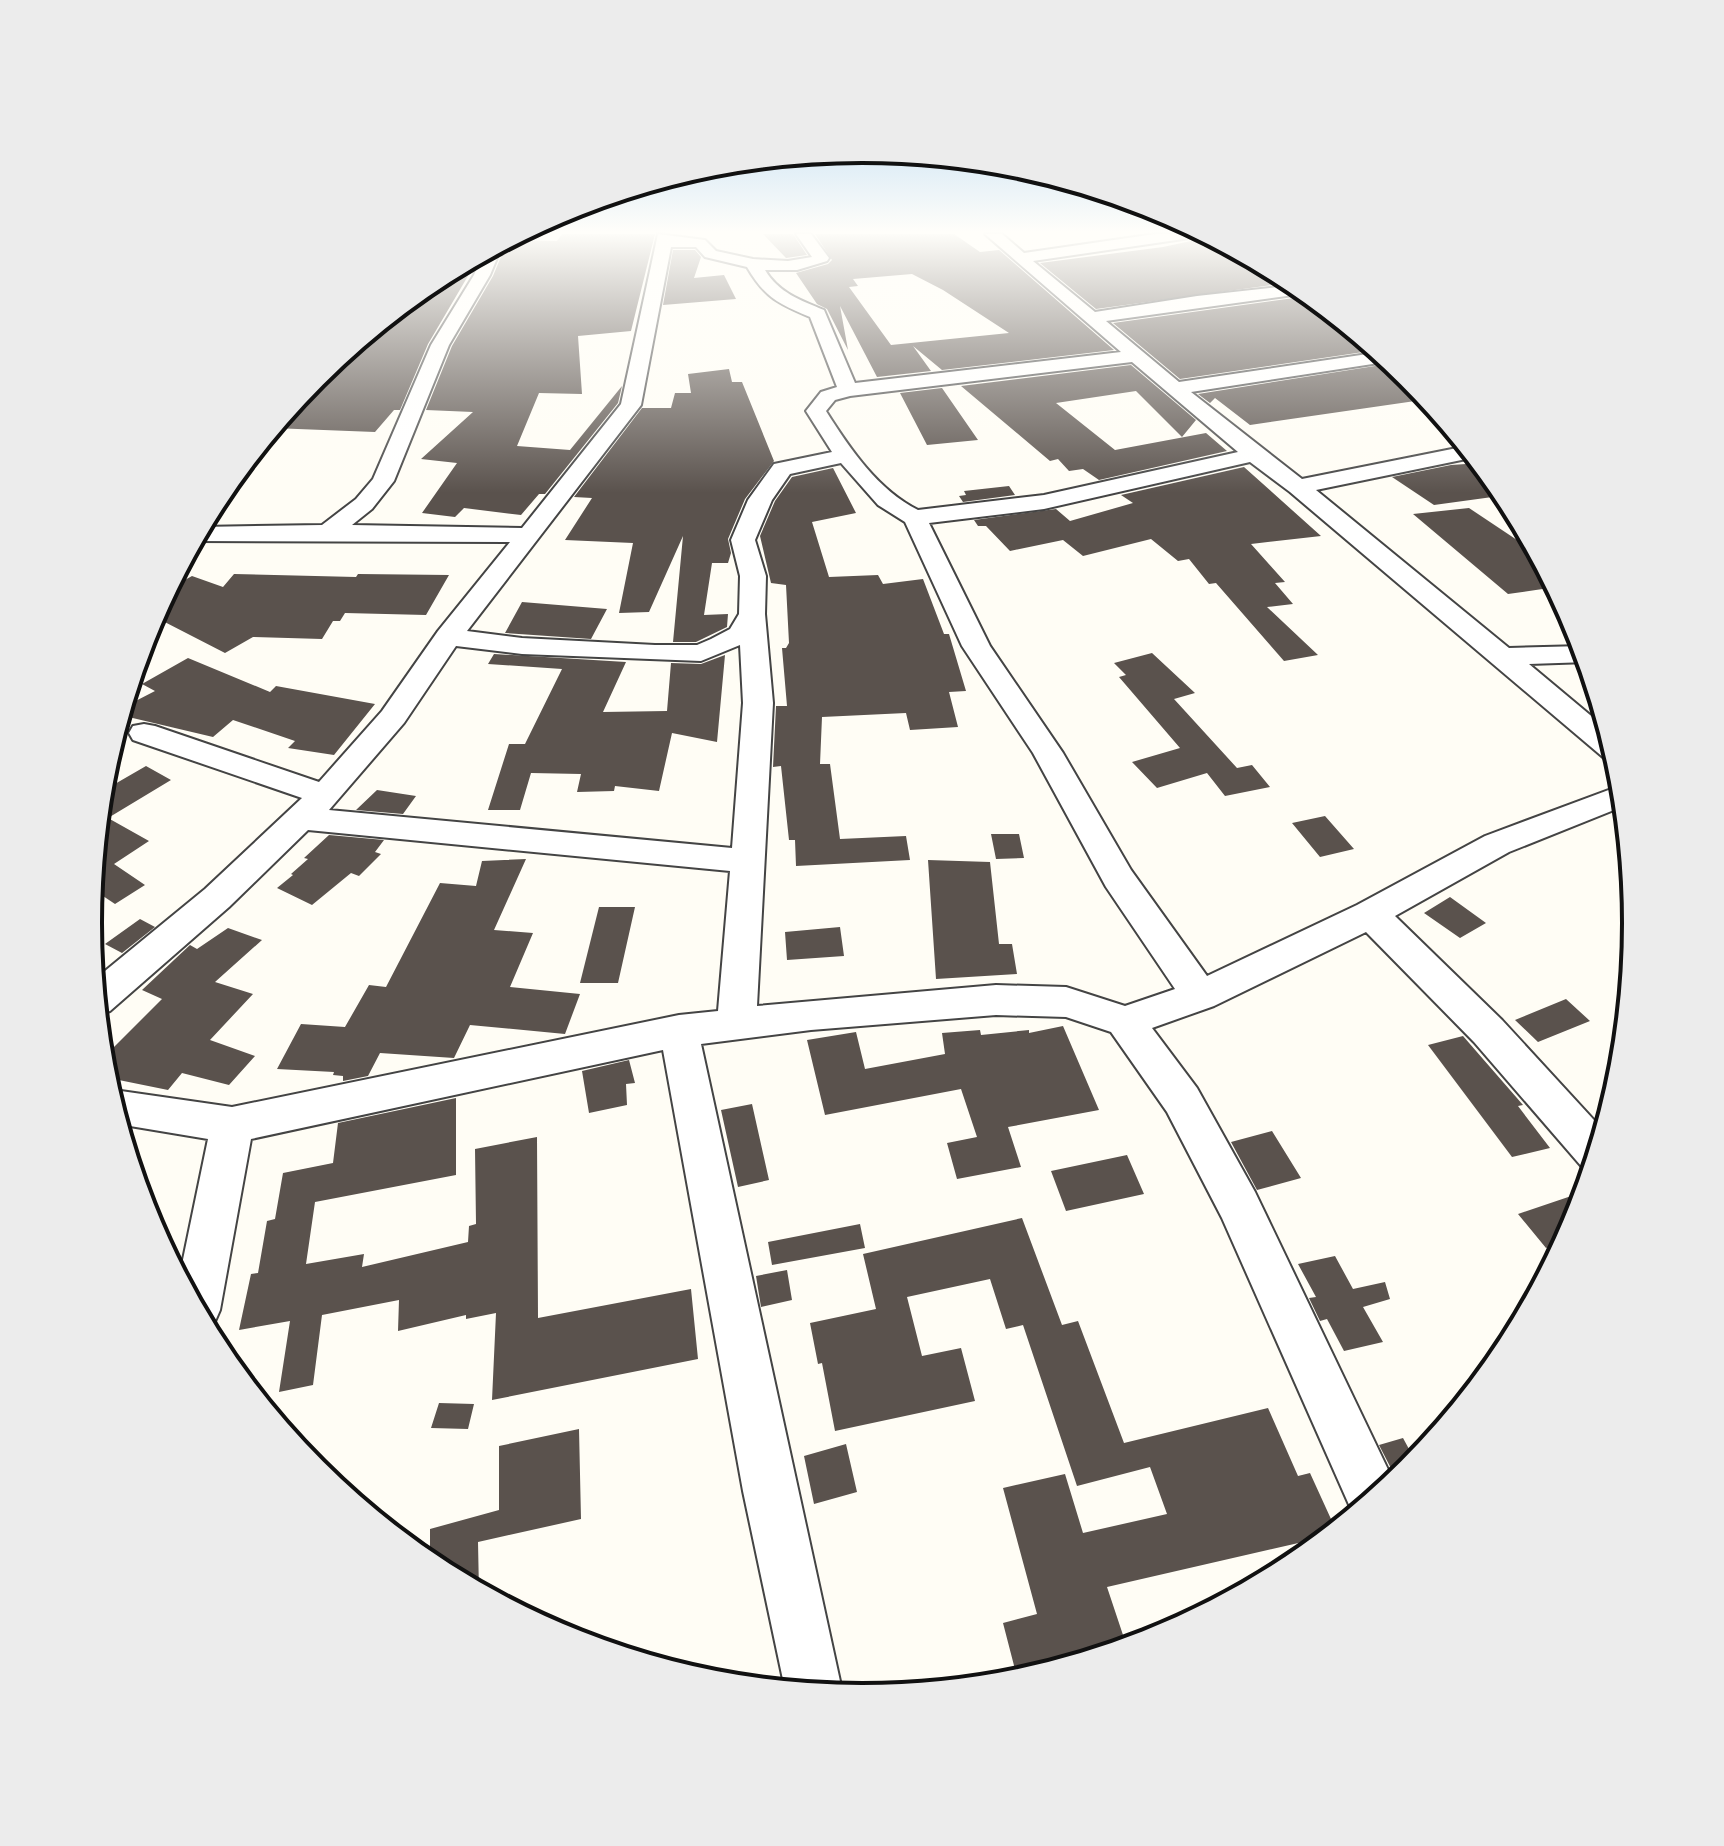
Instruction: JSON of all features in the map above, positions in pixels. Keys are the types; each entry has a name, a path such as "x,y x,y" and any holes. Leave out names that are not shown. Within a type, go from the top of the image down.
{"street":[{"path":"328,532 364,504 383,481 440,345 455,320"},
{"path":"106,992 217,898 325,795 393,717 448,637 631,405 648,320"},
{"path":"820,320 848,390"},
{"path":"1094,320 1598,737"},
{"path":"1134,356 848,390 828,396 816,411 843,456 897,511 915,518 1044,502 1254,455"},
{"path":"1177,388 1371,359"},
{"path":"1298,487 1460,454"},
{"path":"737,1023 758,703 752,614 753,576 743,540 760,500 782,469 843,456"},
{"path":"915,518 976,646 1048,753 1118,878 1200,996"},
{"path":"210,534 527,535"},
{"path":"701,653 740,634 752,614"},
{"path":"448,637 522,646 701,653 737,666 755,678"},
{"path":"1504,657 1573,654"},
{"path":"144,733 325,795"},
{"path":"125,1107 232,1125 679,1031 996,1000 1066,1002 1125,1021 1200,996 1370,914 1497,844 1611,799"},
{"path":"300,818 749,861"},
{"path":"1370,914 1488,1031 1589,1145"},
{"path":"1125,1021 1182,1100 1239,1206 1369,1488"},
{"path":"679,1031 770,1491 813,1681"},
{"path":"199,1294 232,1125"}],"building":[{"path":"399,320 442,320 428,344 400,410 394,410 375,432 286,429 325,386"},
{"path":"467,320 634,320 631,331 578,336 582,394 539,393 517,446 570,450 622,386 618,403 545,494 539,494 521,515 464,508 455,517 422,513 457,463 421,459 473,412 426,410 452,346"},
{"path":"833,320 843,320 848,350"},
{"path":"847,320 873,320 891,345 1009,333 989,320 1080,320 1114,350 942,370 913,346 931,371 877,377"},
{"path":"1134,320 1325,320 1363,352 1180,379 1113,323"},
{"path":"1131,365 1196,420 1182,437 1136,391 1056,403 1115,450 1206,433 1227,451 1099,480 1083,469 1069,471 1058,459 1050,461 961,386"},
{"path":"1377,366 1413,401 1250,425 1215,398 1210,403 1198,394"},
{"path":"729,369 732,382 742,382 774,461 745,499 728,539 731,553 728,563 712,563 704,615 728,614 727,627 696,642 673,642 683,536 649,612 619,613 633,543 565,540 592,498 574,497 642,408 671,408 675,393 691,393 688,374"},
{"path":"942,388 978,440 927,445 900,393"},
{"path":"1468,464 1491,497 1434,505 1392,477"},
{"path":"1244,467 1321,536 1251,544 1285,582 1275,583 1293,604 1267,607 1318,655 1284,661 1216,583 1209,584 1189,559 1178,561 1151,539 1083,556 1063,540 1010,551 986,526 978,526 974,520 1056,509 1070,521 1133,503 1121,495"},
{"path":"833,468 856,513 812,522 829,577 878,575 883,584 923,579 944,634 949,634 966,691 949,692 958,727 910,730 906,713 822,717 820,764 830,764 840,839 906,836 910,860 796,866 795,840 789,840 781,766 773,767 776,706 787,706 782,648 789,643 786,585 771,583 760,536 775,501 792,477"},
{"path":"1009,486 1015,495 963,502 959,496 966,495 964,491"},
{"path":"1469,508 1519,541 1545,589 1508,594 1413,514"},
{"path":"234,574 356,577 358,574 449,575 426,615 345,613 340,621 333,621 322,639 253,637 225,653 164,622 183,581 192,576 223,587"},
{"path":"522,602 607,609 591,639 505,633"},
{"path":"1152,653 1195,693 1174,699 1237,768 1252,765 1270,787 1225,796 1207,773 1157,788 1132,762 1180,748 1119,677 1126,675 1114,663"},
{"path":"494,654 626,662 603,712 667,711 671,663 701,664 725,655 717,742 672,733 659,791 615,786 614,791 577,792 581,774 531,773 520,810 488,810 509,744 525,744 562,669 488,664"},
{"path":"188,658 270,692 276,686 375,704 334,755 288,748 295,741 233,720 213,737 131,717 135,701 155,691 142,684"},
{"path":"146,766 171,780 110,817 116,784"},
{"path":"377,790 416,796 403,814 356,810"},
{"path":"1325,816 1354,849 1320,857 1292,823"},
{"path":"110,819 149,841 114,864 145,885 115,904 103,896"},
{"path":"991,834 1019,834 1024,858 996,859"},
{"path":"329,835 384,840 375,852 381,854 359,876 351,873 312,905 277,888 293,875 308,859 304,858"},
{"path":"526,859 494,930 533,933 510,987 580,994 565,1034 470,1025 454,1058 380,1053 368,1076 343,1081 343,1076 333,1075 334,1072 277,1069 301,1024 345,1027 369,985 386,987 440,883 476,886 482,861"},
{"path":"928,860 990,862 999,944 1012,944 1017,974 936,979"},
{"path":"1450,897 1486,923 1460,938 1424,913"},
{"path":"599,907 635,907 618,983 580,983"},
{"path":"140,919 155,927 122,953 105,944"},
{"path":"840,927 844,956 787,960 785,932"},
{"path":"228,928 262,940 215,982 253,994 210,1040 255,1056 229,1085 182,1073 168,1090 119,1080 113,1048 162,999 142,990 190,945 197,949"},
{"path":"1566,999 1590,1021 1538,1042 1515,1020"},
{"path":"1063,1026 1099,1110 1008,1127 1021,1167 957,1179 947,1143 977,1137 961,1089 825,1115 807,1040 856,1032 865,1069 945,1054 942,1033 980,1030 981,1035 1029,1030 1029,1033"},
{"path":"1463,1036 1523,1105 1518,1106 1550,1148 1512,1157 1428,1045"},
{"path":"629,1060 635,1083 626,1084 627,1105 589,1113 582,1071"},
{"path":"456,1098 456,1175 315,1202 306,1264 364,1254 362,1267 468,1242 469,1226 476,1224 475,1149 537,1137 538,1318 691,1289 698,1359 492,1400 496,1313 466,1319 466,1315 398,1331 399,1300 322,1315 313,1385 279,1392 290,1321 239,1330 251,1274 258,1273 267,1221 275,1219 283,1173 333,1163 338,1123"},
{"path":"752,1104 769,1180 738,1187 721,1110"},
{"path":"1272,1131 1301,1178 1257,1190 1231,1142"},
{"path":"1127,1155 1144,1194 1066,1211 1051,1171"},
{"path":"1571,1196 1549,1247 1546,1248 1518,1214"},
{"path":"1022,1218 1062,1325 1078,1321 1124,1443 1268,1408 1298,1476 1310,1473 1332,1520 1302,1542 1107,1587 1123,1636 1059,1657 1014,1667 1003,1623 1037,1614 1003,1488 1065,1474 1083,1533 1167,1514 1150,1467 1077,1486 1023,1325 1006,1329 990,1279 907,1297 922,1356 961,1348 975,1401 835,1431 822,1363 818,1364 810,1323 876,1309 863,1254"},
{"path":"860,1224 865,1248 772,1265 768,1242"},
{"path":"1335,1256 1353,1289 1385,1282 1390,1299 1363,1307 1383,1342 1344,1351 1327,1319 1320,1321 1309,1298 1316,1297 1298,1264"},
{"path":"787,1270 792,1300 761,1307 756,1276"},
{"path":"439,1403 474,1404 468,1429 431,1428"},
{"path":"579,1429 581,1519 478,1542 479,1579 430,1548 430,1529 499,1510 499,1446"},
{"path":"1403,1438 1409,1449 1391,1468 1379,1445"},
{"path":"846,1444 857,1492 814,1504 804,1456"}]}
